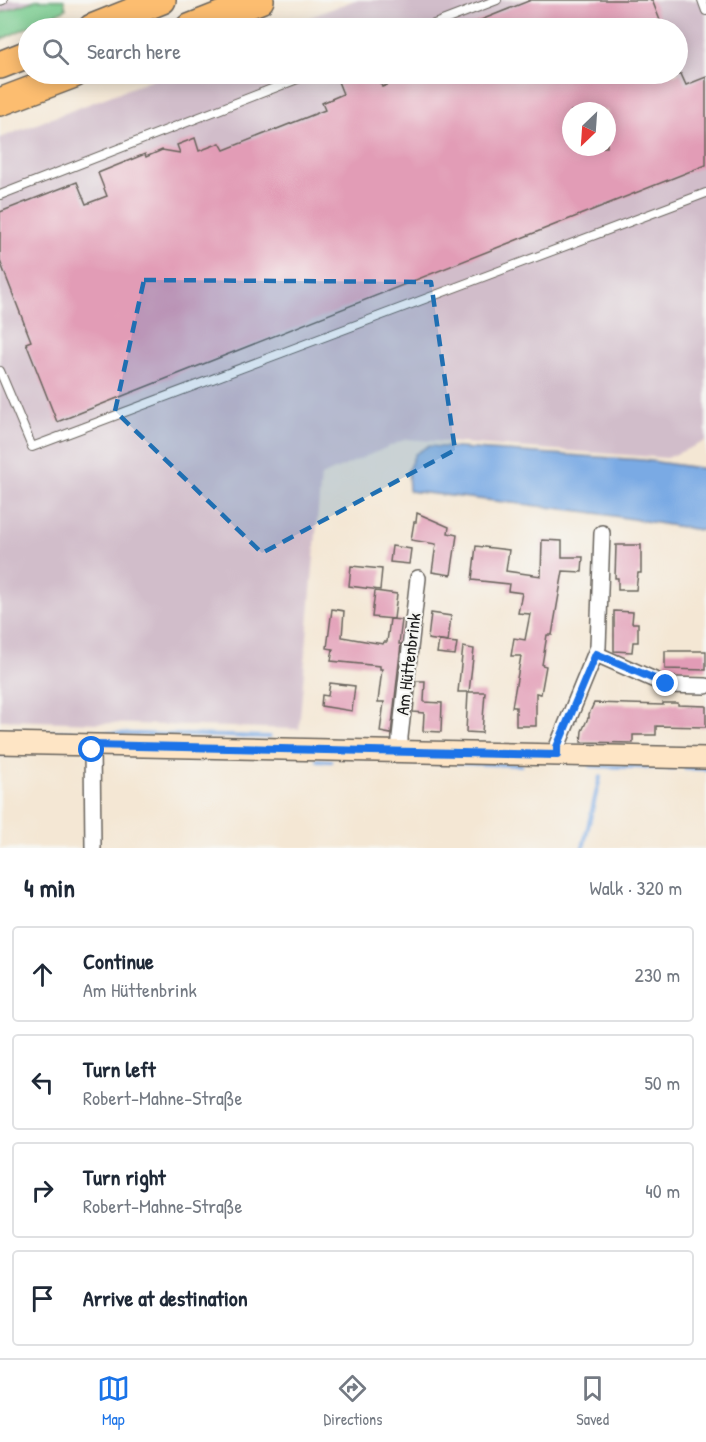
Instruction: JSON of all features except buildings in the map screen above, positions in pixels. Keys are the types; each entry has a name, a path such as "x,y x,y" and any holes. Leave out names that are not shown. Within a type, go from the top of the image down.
{"highway":[{"path":"117,18 162,0"},
{"path":"214,18 260,0"},
{"path":"0,65 18,58"},
{"path":"0,102 48,84"}],"street":[{"path":"557,755 557,747 598,647 602,534"},
{"name":"Am Hüttenbrink","path":"400,755 400,737 418,578"},
{"path":"596,654 666,684 706,686"},
{"path":"0,743 452,757 557,755 584,759 680,761 706,758"},
{"path":"92,745 93,848"}],"lane":[{"path":"450,18 497,0"},
{"path":"702,0 706,11"},
{"path":"0,195 284,84"},
{"path":"0,371 32,447 706,193"}],"highlighted area":[{"path":"144,280 431,282 455,450 262,553 115,411"}],"shaded area":[{"path":"0,0 36,0 0,13"},
{"path":"355,0 706,0 706,441 667,458 406,439 321,476 299,729 0,720 0,138 141,84 688,84 688,18 308,18"}],"green space":[{"path":"36,0 64,0 66,9 47,18 18,18 18,32 0,40 0,13"}],"water":[{"path":"428,446 643,460 706,469 706,531 589,512 409,491 408,470 415,454"}],"waterway":[{"path":"0,731 269,737"},
{"path":"0,754 14,754"},
{"path":"317,760 331,761"},
{"path":"427,762 444,763"},
{"path":"457,763 521,765"},
{"path":"591,766 674,768"},
{"path":"685,768 706,769"},
{"path":"583,848 600,777"}],"route":[{"path":"92,750 92,745 557,755 557,747 596,654 666,684"}]}
